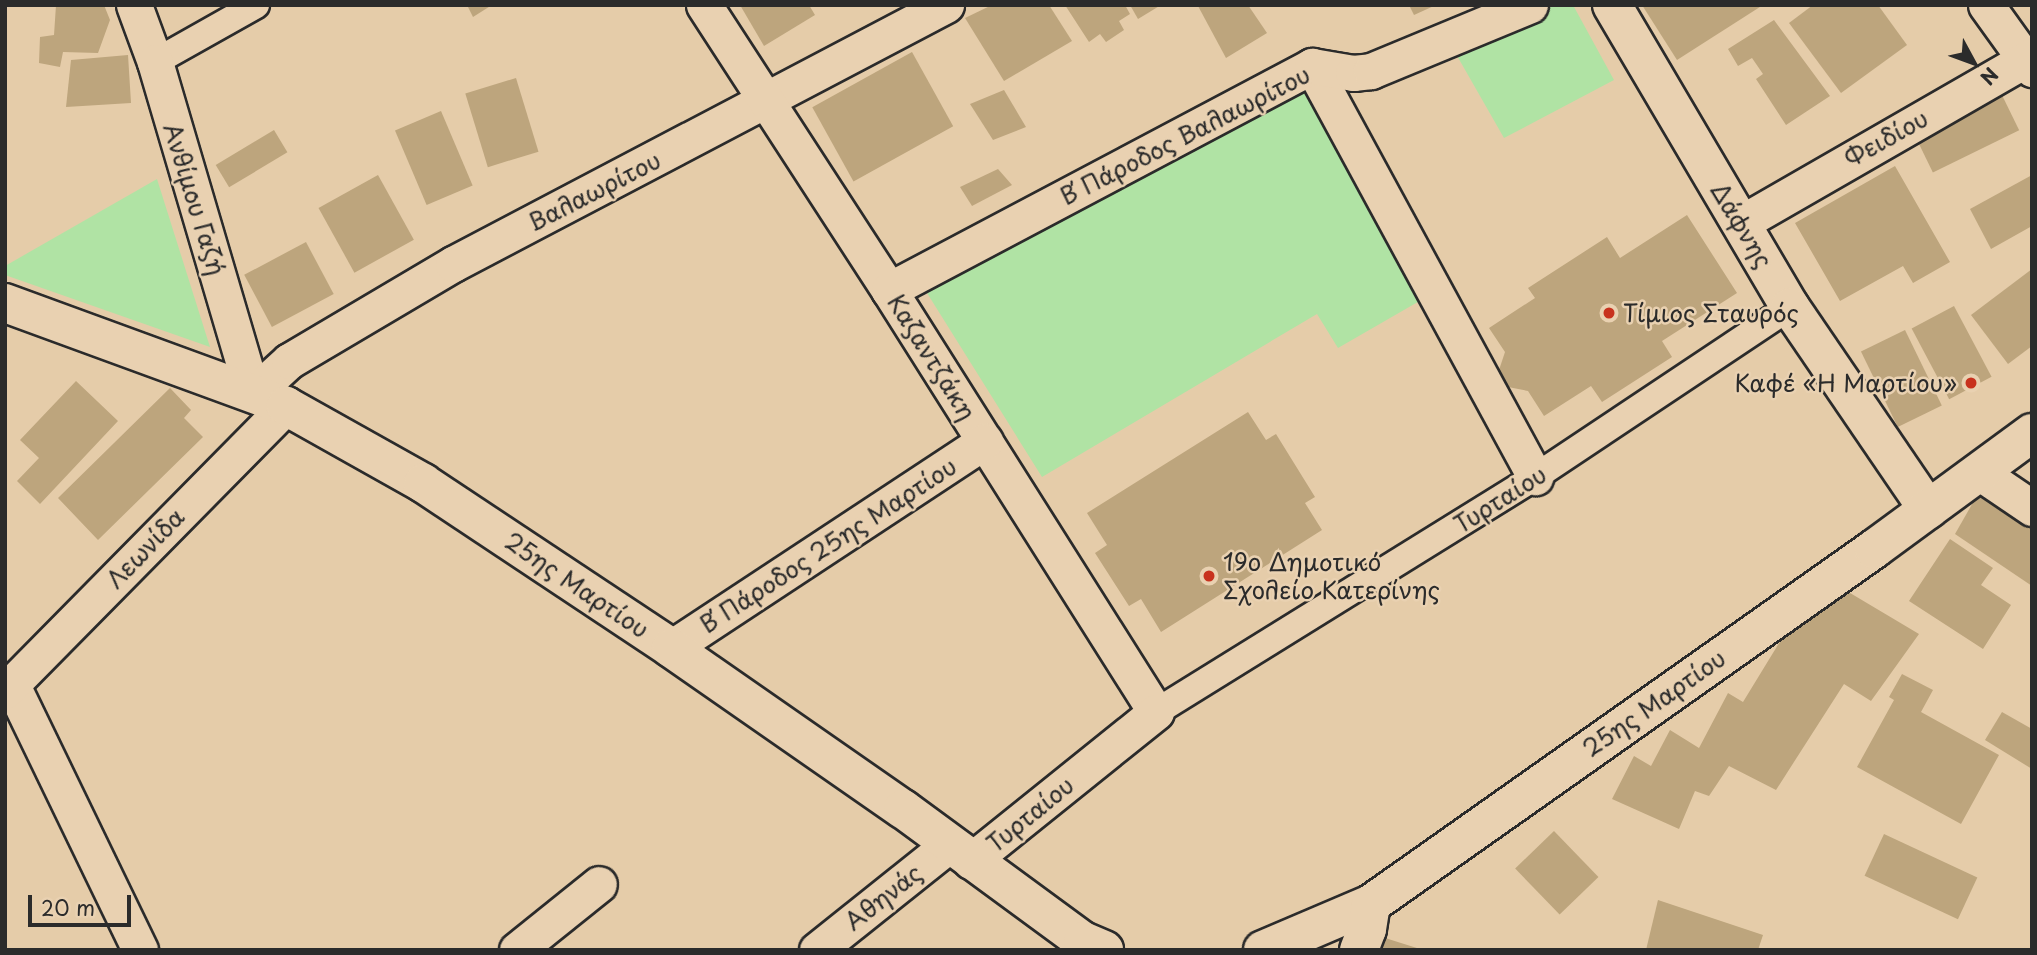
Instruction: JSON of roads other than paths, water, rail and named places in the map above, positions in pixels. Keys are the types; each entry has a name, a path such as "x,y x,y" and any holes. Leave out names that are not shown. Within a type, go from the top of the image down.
{"street":[{"name":"Ανθίμου Γαζή","path":"134,5 269,400"},
{"path":"155,62 256,5"},
{"name":"Καζαντζάκη","path":"704,5 889,290 1156,712"},
{"name":"Β΄ Πάροδος Βαλαωρίτου","path":"889,290 1312,66 1353,73 1371,71 1530,5"},
{"name":"Δάφνης","path":"1612,5 1790,307 1928,509"},
{"path":"1986,5 2030,61"},
{"name":"Βαλαωρίτου","path":"269,400 289,361 453,264 766,102 932,9"},
{"name":"Φειδίου","path":"1741,223 2030,61"},
{"path":"1312,66 1535,477"},
{"name":"25ης Μαρτίου","path":"5,303 269,400 423,483 671,648 1088,947"},
{"name":"Τυρταίου","path":"960,853 1156,712 1535,477 1790,307"},
{"name":"Λεωνίδα","path":"9,688 269,400"},
{"name":"25ης Μαρτίου","path":"1263,950 1371,904 2032,433"},
{"name":"Β΄ Πάροδος 25ης Μαρτίου","path":"671,648 985,441"},
{"path":"1979,472 2032,508"},
{"path":"9,688 140,950"},
{"name":"Αθηνάς","path":"817,950 960,853"},
{"path":"517,950 598,884"},
{"path":"1359,950 1367,929 1371,904"}],"place":[{"name":"Τίμιος Σταυρός","path":"1609,313"},
{"name":"Καφέ «Η Μαρτίου»","path":"1971,383"},
{"name":"19ο Δημοτικό Σχολείο Κατερίνης","path":"1209,576"}]}
